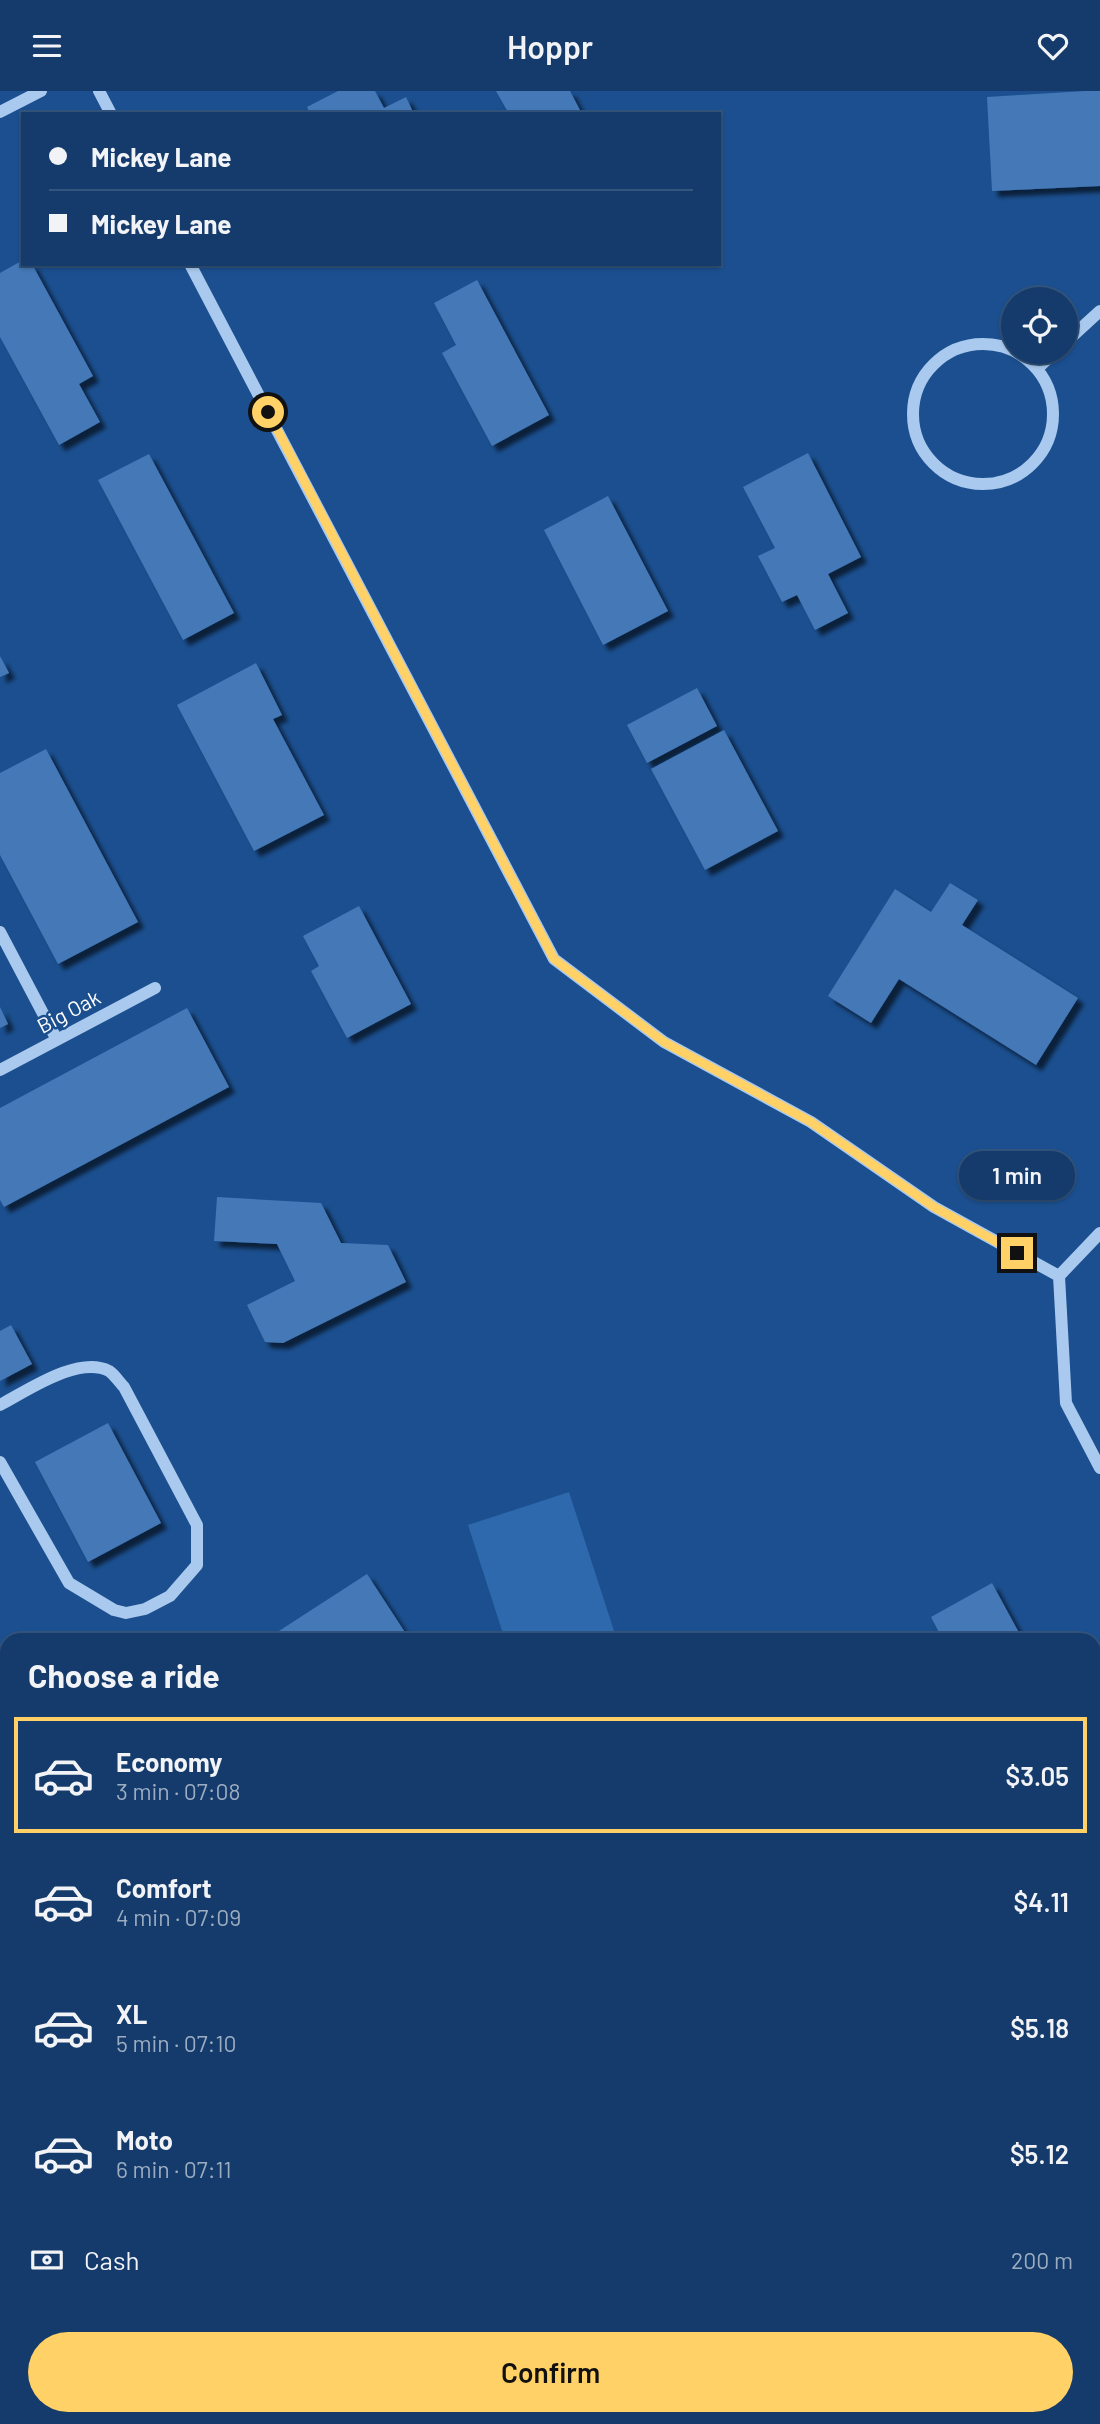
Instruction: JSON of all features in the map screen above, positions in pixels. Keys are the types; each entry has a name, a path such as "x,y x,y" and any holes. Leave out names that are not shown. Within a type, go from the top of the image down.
{"street":[{"path":"0,112 41,91"},
{"path":"99,91 110,112"},
{"path":"191,266 554,959 664,1042 811,1122 934,1207 1059,1276"},
{"path":"1078,331 1100,311"},
{"path":"982,344 1003,347 1022,356 1037,369 1049,389 1054,419 1045,448 1027,468 1004,481 988,484 968,483 952,477 929,459 920,446 916,433 915,399 922,380 939,360 964,347 982,344"},
{"path":"1037,369 1042,364"},
{"path":"0,932 57,1040"},
{"name":"Big Oak","path":"0,1070 155,988"},
{"path":"1100,1233 1059,1276 1066,1403 1100,1468"},
{"path":"0,1405 59,1374 86,1366 109,1371 124,1387 197,1525 197,1565 170,1596 145,1609 126,1613 114,1610 69,1583 0,1462"}],"shaded area":[{"path":"569,1492 615,1633 503,1633 468,1525"}],"building":[{"path":"338,91 375,91 384,108 406,97 413,112 309,112 307,107"},
{"path":"496,91 570,91 581,112 508,112"},
{"path":"1100,91 1100,186 992,191 987,97"},
{"path":"21,261 21,266 33,266 93,376 79,384 100,422 59,445 0,337 0,273"},
{"path":"477,280 549,415 492,446 442,353 456,345 434,303"},
{"path":"808,453 861,557 828,574 848,613 815,630 797,595 782,602 758,556 775,548 743,487"},
{"path":"149,454 234,613 183,640 98,480"},
{"path":"608,496 668,611 603,645 544,530"},
{"path":"0,656 9,673 0,677"},
{"path":"256,663 282,715 273,719 324,815 254,851 177,705"},
{"path":"697,688 717,726 647,763 627,725"},
{"path":"724,730 778,831 705,870 651,769"},
{"path":"46,749 138,922 58,964 0,855 0,773"},
{"path":"950,883 978,900 962,925 1078,998 1036,1065 899,979 871,1023 828,996 895,889 931,912"},
{"path":"359,906 411,1004 347,1038 311,971 319,966 303,936"},
{"path":"0,1007 8,1024 0,1028"},
{"path":"187,1008 229,1087 4,1207 0,1200 0,1108"},
{"path":"217,1197 321,1203 341,1243 388,1245 406,1282 283,1343 265,1342 247,1305 295,1281 277,1244 214,1241"},
{"path":"11,1325 32,1364 0,1381 0,1331"},
{"path":"108,1423 161,1523 88,1562 35,1462"},
{"path":"367,1574 405,1633 276,1633"},
{"path":"992,1583 1019,1633 939,1633 931,1617"}],"route":[{"path":"268,412 554,959 664,1042 811,1122 934,1207 1017,1253"}]}
